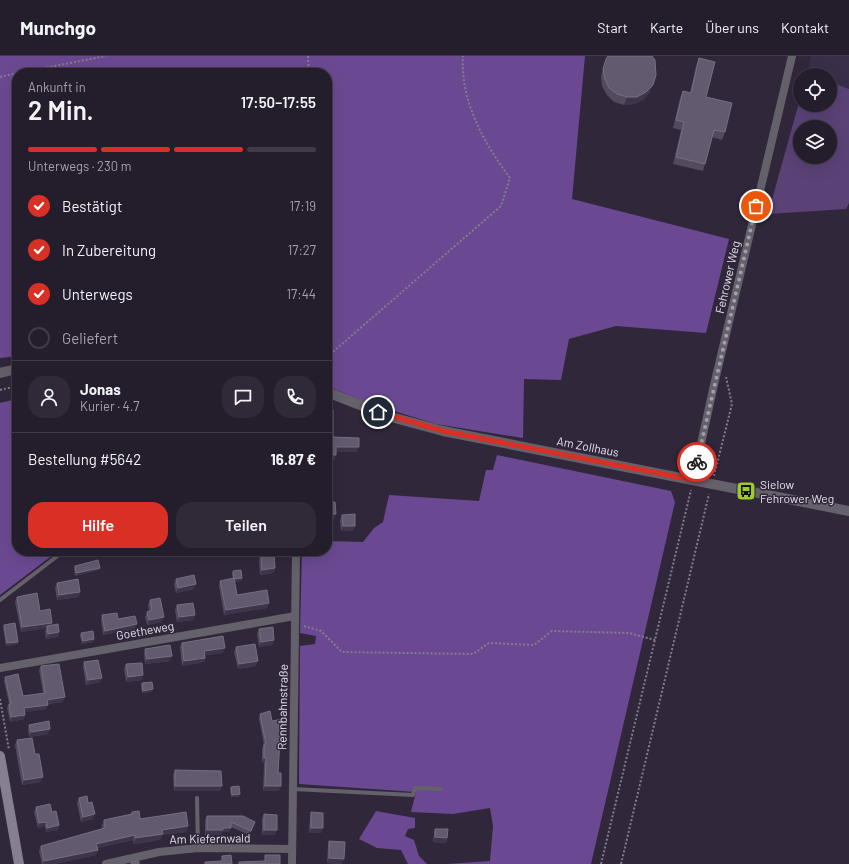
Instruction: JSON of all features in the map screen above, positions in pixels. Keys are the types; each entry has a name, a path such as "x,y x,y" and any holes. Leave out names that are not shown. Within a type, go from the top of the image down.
{"main road":[{"path":"0,759 19,864"}],"street":[{"name":"Fehrower Weg","path":"693,480 792,56"},
{"path":"0,372 12,370"},
{"name":"Am Zollhaus","path":"332,394 390,417 443,431 849,511"},
{"name":"Rennbahnstraße","path":"292,864 296,556"},
{"name":"Goetheweg","path":"0,668 295,620"},
{"name":"Am Kiefernwald","path":"106,864 159,852 198,848 292,849"}],"lane":[{"path":"0,600 57,556"},
{"path":"293,789 413,795 415,788 441,789"},
{"path":"197,798 198,848"}],"path":[{"path":"44,68 106,56"},
{"path":"308,56 309,68"},
{"path":"332,353 501,206 510,178 496,160 474,120 465,89 462,72 463,56"},
{"path":"0,77 12,74"},
{"path":"621,864 732,404 726,380 727,372"},
{"path":"0,390 12,387"},
{"path":"601,864 693,480"},
{"path":"295,620 321,631 342,652 473,654 489,644 534,645 552,631 629,633 655,640"}],"shaded area":[{"path":"0,56 585,56 572,199 729,239 706,333 616,326 569,339 561,380 524,379 523,438 436,424 368,403 332,388 332,68 12,68 12,357 0,358"},
{"path":"811,56 849,56 849,89 837,85 837,68 808,68"},
{"path":"837,85 849,89 849,203 846,209 768,214 793,124 793,164 837,164 837,120 794,120 796,112 837,112"},
{"path":"12,400 12,556 51,556 0,595 0,403"},
{"path":"497,455 671,491 675,502 591,864 447,864 490,861 493,826 490,808 453,814 411,812 416,792 299,784 300,646 315,644 316,636 300,633 302,556 332,556 332,541 363,542 374,528 383,522 389,495 479,501 486,470 493,470"},
{"path":"376,811 415,818 415,828 408,829 405,836 414,840 419,856 427,864 408,864 401,850 377,848 359,839"}],"building":[{"path":"608,56 652,56 655,60 656,75 653,85 646,92 637,97 627,97 617,94 609,88 605,79 603,69"},
{"path":"699,58 715,62 706,97 732,103 725,132 714,130 705,164 676,157 684,122 676,120 683,91 691,93"},
{"path":"332,410 333,437 359,438 359,447 336,447 336,455 332,455"},
{"path":"332,502 335,502 336,514 332,514"},
{"path":"355,514 355,526 343,526 342,515"},
{"path":"261,556 274,556 275,568 262,570"},
{"path":"98,560 100,568 76,573 75,566"},
{"path":"241,570 242,578 234,579 233,571"},
{"path":"194,575 196,584 178,588 176,579"},
{"path":"234,578 237,595 267,590 269,603 226,610 220,581"},
{"path":"78,579 80,592 59,595 57,583"},
{"path":"37,593 40,611 50,609 52,623 22,627 17,597"},
{"path":"160,598 164,617 149,620 147,612 152,610 150,600"},
{"path":"193,603 195,615 179,617 177,605"},
{"path":"117,613 118,619 135,616 137,624 105,631 102,615"},
{"path":"15,623 18,642 7,643 4,625"},
{"path":"58,624 59,632 48,634 47,626"},
{"path":"273,627 274,640 261,642 259,629"},
{"path":"93,631 94,639 83,641 81,633"},
{"path":"223,636 225,648 204,651 205,658 184,661 182,643"},
{"path":"255,644 258,661 239,664 236,647"},
{"path":"170,645 172,656 147,659 145,649"},
{"path":"98,660 102,678 88,680 84,662"},
{"path":"142,663 143,675 128,677 126,664"},
{"path":"59,664 65,697 47,700 48,705 24,708 25,715 11,717 9,704 11,704 5,677 18,674 23,696 45,693 41,666"},
{"path":"152,682 153,689 143,691 142,683"},
{"path":"270,711 272,721 283,719 285,728 285,738 280,738 278,773 281,773 281,786 265,786 266,758 264,758 264,744 266,744 260,714"},
{"path":"49,721 50,729 31,732 29,725"},
{"path":"32,738 35,754 39,754 43,777 24,780 17,740"},
{"path":"175,770 221,771 222,786 175,786"},
{"path":"239,786 240,794 232,795 231,787"},
{"path":"87,796 88,803 92,802 95,814 83,817 79,798"},
{"path":"50,804 52,812 56,811 59,825 47,828 46,822 39,823 36,807"},
{"path":"139,811 140,819 186,812 188,826 162,830 163,834 135,838 135,835 96,844 98,850 44,861 41,846 105,828 104,820"},
{"path":"311,812 323,813 323,828 311,828"},
{"path":"264,814 277,815 277,830 264,830"},
{"path":"207,816 243,816 255,822 251,831 231,822 231,828 223,828 223,830 207,830"},
{"path":"435,829 448,829 447,838 435,837"},
{"path":"329,841 345,842 344,859 329,858"},
{"path":"231,855 232,864 205,864 205,862 222,861 222,856"},
{"path":"265,855 280,855 280,864 239,864 239,862 265,861"},
{"path":"139,861 139,864 131,864 131,862"}],"way so far":[{"path":"697,462 756,206"}],"place":[{"name":"Sielow Fehrower Weg","path":"746,491"}],"route":[{"path":"378,412 390,417 443,431 693,480 697,462"}]}
